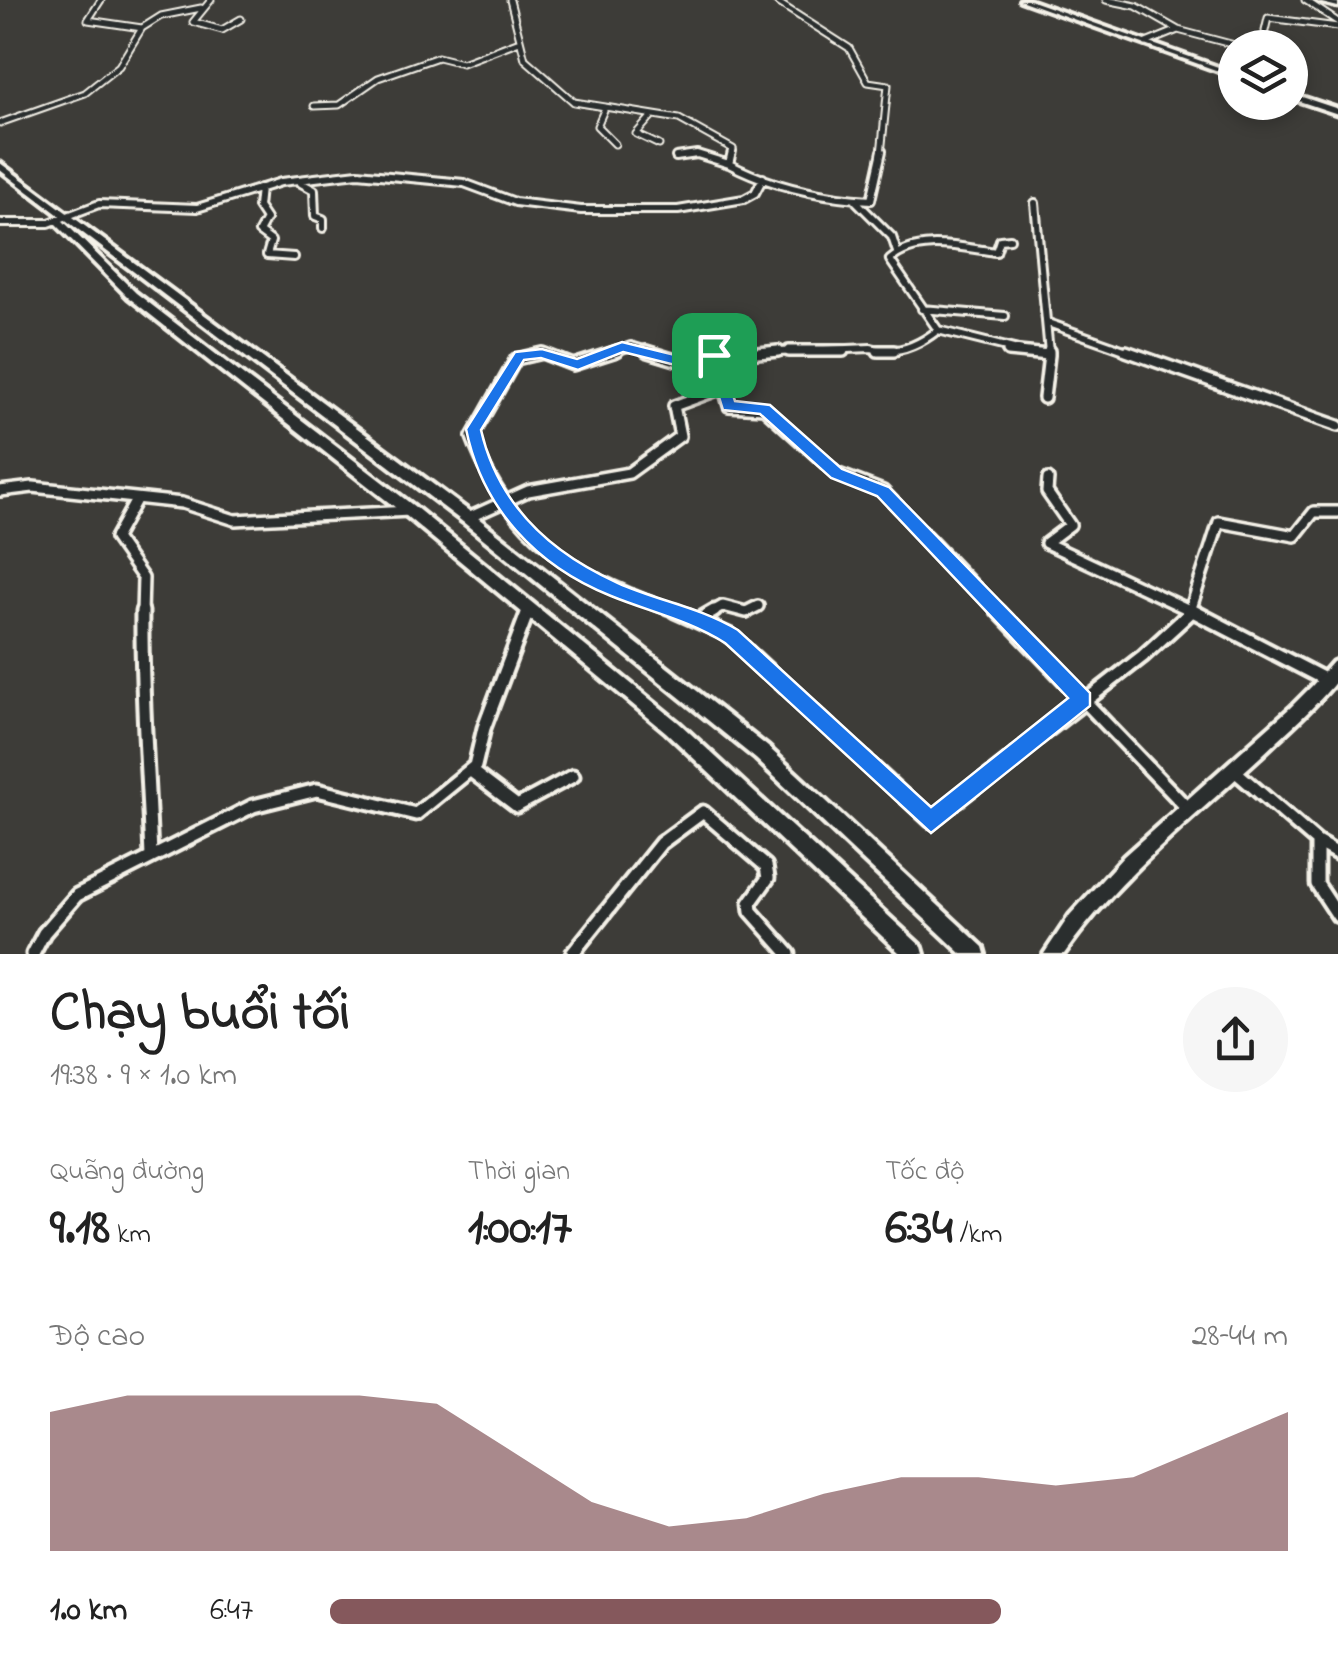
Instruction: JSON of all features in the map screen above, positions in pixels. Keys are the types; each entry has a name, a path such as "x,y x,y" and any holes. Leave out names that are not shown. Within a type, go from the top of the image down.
{"highway":[{"path":"1321,0 1338,6"}],"street":[{"path":"102,0 88,20 142,28"},
{"path":"211,0 193,20 199,25 222,30 241,19"},
{"path":"510,0 518,42 527,61 578,105 684,121 733,149 730,164"},
{"path":"676,158 693,154 810,194 874,198 888,85 866,81 849,48 774,0"},
{"path":"1023,0 1218,69"},
{"path":"1106,0 1136,6 1178,30 1218,41"},
{"path":"1305,0 1338,24"},
{"path":"0,123 59,110 109,78 137,44 142,28 161,16 201,8"},
{"path":"1266,30 1268,18 1338,24"},
{"path":"1146,43 1178,30"},
{"path":"314,106 338,105 378,78 438,57 465,62 518,42"},
{"path":"1308,101 1338,112"},
{"path":"604,110 598,128 615,144"},
{"path":"651,117 636,134 659,146"},
{"path":"0,166 60,218 132,295 410,511 672,727 915,954"},
{"path":"0,223 60,218 99,204 198,208 260,188 364,173 458,182 516,202 581,210 678,210 744,199 755,193 763,178"},
{"path":"0,176 468,518 762,753 976,954"},
{"path":"298,181 314,190 315,216 323,219 323,228"},
{"path":"260,188 258,207 266,218 259,232 271,242 268,256 294,256"},
{"path":"850,198 874,214 892,236 897,252"},
{"path":"1034,203 1048,323 1044,398"},
{"path":"1010,239 1000,240 996,252 929,247 897,252 890,260 938,330 1010,352 1049,355"},
{"path":"922,309 1005,316"},
{"path":"1048,323 1338,426"},
{"path":"938,330 922,343 885,353 867,348 714,355 679,361 622,347 578,365 542,354 520,356 472,433 481,466 515,522 560,561 627,595 702,618 757,657 931,822 1083,699 1143,656 1192,611 1219,522 1295,536 1314,512 1338,512"},
{"path":"714,355 731,408 764,408 836,473 883,491 1188,809"},
{"path":"468,518 502,500 629,473 680,436 674,406 724,388"},
{"path":"1048,479 1047,492 1070,526 1046,543 1333,674 1236,772 1188,809 1078,913 1053,954"},
{"path":"0,491 34,487 182,503 235,520 410,511"},
{"path":"136,500 114,538 143,578 141,711 148,760 151,856"},
{"path":"702,618 723,606 746,612 758,606"},
{"path":"33,954 51,924 77,895 254,806 307,790 332,792 416,814 472,770 529,610"},
{"path":"472,770 518,806 573,776"},
{"path":"1236,772 1317,842 1338,854"},
{"path":"572,954 661,843 703,812 766,866 768,878 750,903 751,912 788,954"},
{"path":"1317,842 1318,884 1338,916"}],"route":[{"path":"631,346 668,360 714,355 729,406 764,408 836,473 868,482 883,491 1083,699 931,822 896,785 732,636 702,618 614,590 560,561 515,522 481,466 473,429 520,356 542,354 578,365 631,346"}]}
